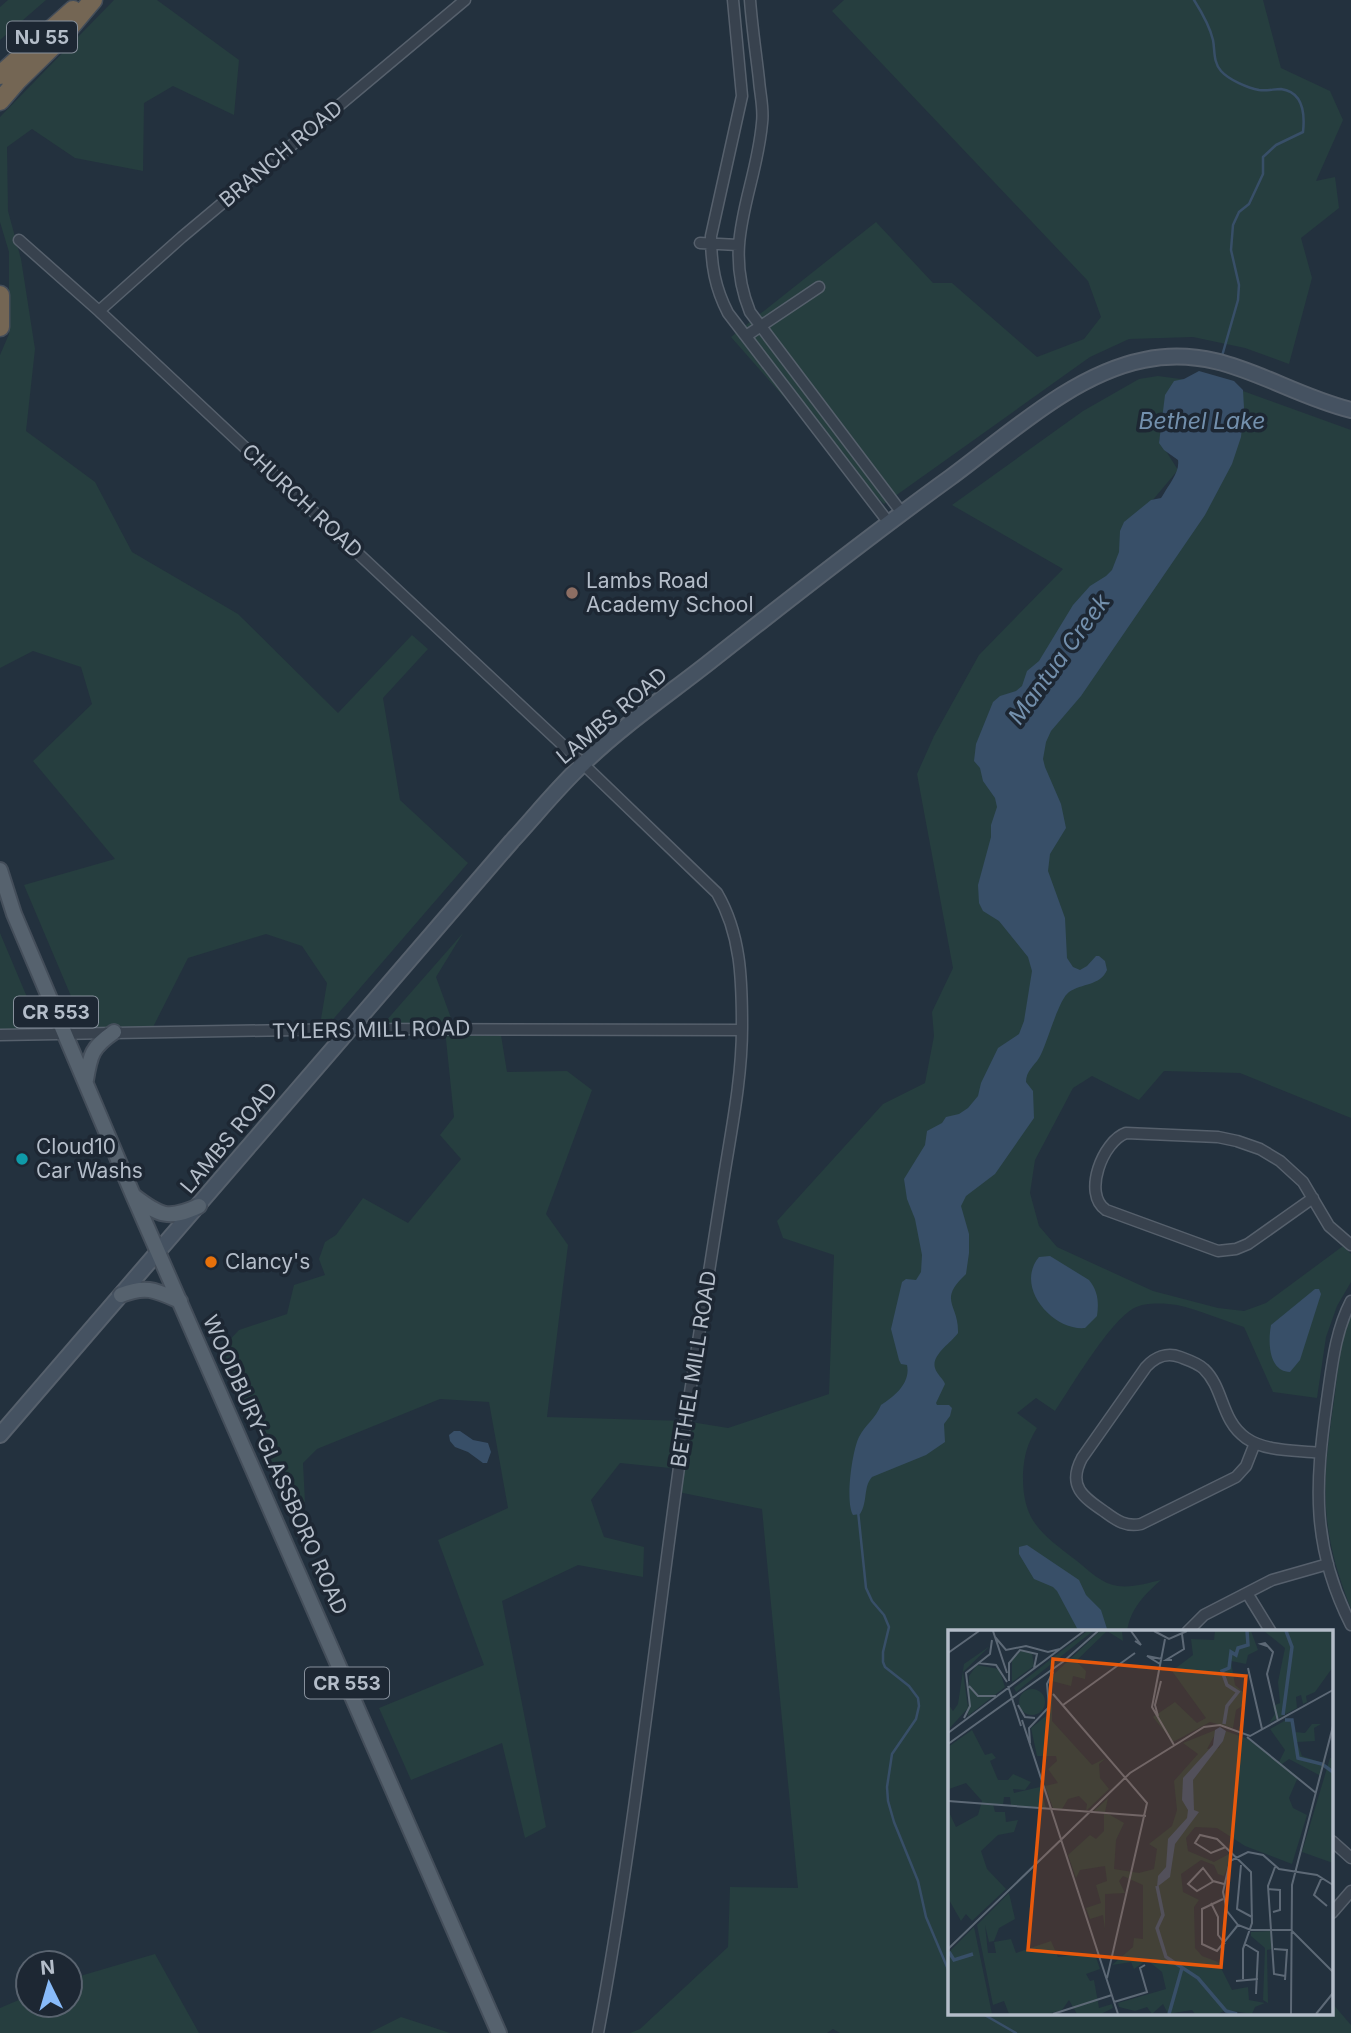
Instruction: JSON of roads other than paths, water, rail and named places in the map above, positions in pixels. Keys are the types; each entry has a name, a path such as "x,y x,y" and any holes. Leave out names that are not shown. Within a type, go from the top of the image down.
{"highway":[{"name":"NJ 55","path":"0,75 84,0"},
{"path":"0,101 61,38 93,0"},
{"path":"0,295 0,327"}],"main road":[{"name":"LAMBS ROAD","path":"0,1435 512,841 583,764 902,513 1050,403 1092,379 1143,360 1187,357 1226,362 1331,405 1351,410"},
{"name":"WOODBURY-GLASSBORO ROAD","path":"0,870 14,914 133,1195 499,2033"},
{"name":"WOODBURY-GLASSBORO ROAD","path":"0,892 14,914"},
{"path":"85,1082 90,1055 97,1044 114,1032"},
{"path":"133,1195 164,1215 181,1214 199,1206"},
{"path":"121,1296 135,1290 151,1289 180,1301"}],"street":[{"name":"BRANCH ROAD","path":"99,311 192,229 465,0"},
{"path":"733,0 742,96 705,244 717,291 728,313 889,523"},
{"path":"750,0 762,123 738,245 738,265 744,298 750,312 902,513"},
{"path":"737,32 753,30"},
{"path":"740,60 756,58"},
{"name":"CHURCH ROAD","path":"19,240 99,311 583,764"},
{"path":"705,244 738,245"},
{"path":"746,336 819,287"},
{"name":"BETHEL MILL ROAD","path":"583,764 717,892 728,912 736,937 740,965 742,1030 733,1118 691,1388 618,1911 598,2033"},
{"name":"TYLERS MILL ROAD","path":"0,1035 350,1029 742,1030"},
{"path":"1313,1198 1248,1244 1218,1251 1106,1210 1096,1198 1094,1186 1109,1147 1116,1138 1130,1132 1218,1137 1249,1144 1286,1166 1303,1182 1313,1198 1329,1226 1351,1245"},
{"path":"1351,1301 1336,1343 1320,1453 1318,1512 1328,1564 1351,1625"},
{"path":"1255,1444 1246,1466 1236,1477 1142,1524 1129,1525 1117,1521 1087,1499 1077,1485 1076,1471 1082,1458 1146,1367 1156,1358 1163,1356 1176,1356 1203,1368 1211,1378 1229,1420 1242,1436 1255,1444 1320,1453"},
{"path":"1189,1630 1200,1618 1278,1577 1328,1564"},
{"path":"1247,1592 1271,1630"},
{"path":"1334,1843 1351,1858"},
{"path":"1334,1911 1351,1891"}],"water":[{"name":"Bethel Lake","path":"1199,371 1234,381 1243,390 1241,437 1232,464 1205,515 1081,696 1051,731 1043,759 1061,804 1066,828 1050,854 1048,871 1065,918 1067,958 1073,967 1080,970 1099,956 1105,961 1107,970 1100,979 1074,989 1065,997 1042,1052 1026,1078 1033,1091 1034,1118 995,1174 966,1196 961,1206 969,1234 969,1253 966,1274 957,1283 951,1297 958,1333 939,1354 935,1363 936,1370 945,1384 936,1403 952,1408 944,1424 945,1442 926,1455 872,1477 867,1485 860,1514 853,1515 850,1476 859,1437 881,1405 900,1389 908,1372 907,1365 901,1364 899,1360 891,1329 902,1282 906,1279 916,1280 921,1272 922,1255 904,1179 925,1145 927,1131 942,1123 946,1117 959,1114 968,1108 978,1096 981,1083 998,1048 1019,1034 1024,1021 1032,971 1028,957 999,921 983,911 979,903 978,885 997,807 995,798 983,781 980,768 974,761 976,744 993,702 1022,686 1027,671 1039,661 1073,605 1090,586 1112,570 1119,552 1120,531 1124,522 1151,500 1161,498 1171,482 1178,460 1159,443 1165,395 1174,381"},
{"path":"1050,1256 1089,1280 1094,1288 1098,1301 1097,1316 1085,1328 1073,1327 1050,1315 1034,1293 1032,1269 1039,1257"},
{"path":"1315,1289 1319,1289 1321,1294 1300,1360 1290,1372 1283,1370 1277,1366 1271,1354 1271,1325"},
{"path":"460,1431 473,1440 488,1443 491,1452 487,1463 455,1447 449,1435"},
{"path":"1027,1545 1079,1580 1086,1595 1101,1610 1107,1630 1078,1630 1057,1591 1034,1579 1019,1554 1019,1547"}],"waterway":[{"name":"Mantua Creek","path":"1194,0 1210,30 1215,60 1221,71 1255,89 1281,89 1294,94 1301,105 1304,118 1303,132 1276,145 1263,157 1263,174 1249,204 1239,212 1233,225 1231,250 1239,285 1238,300 1222,356"},
{"name":"Mantua Creek","path":"858,1511 866,1588 889,1627 883,1662 885,1667 909,1686 918,1698 919,1706 916,1719 892,1754 887,1787 888,1801 918,1881 926,1917 948,1969"},
{"name":"Mantua Creek","path":"986,2016 1016,2033"}],"place":[{"name":"Lambs Road Academy School","path":"572,593"},
{"name":"Cloud10 Car Washs","path":"22,1159"},
{"name":"Clancy's","path":"211,1262"}]}
